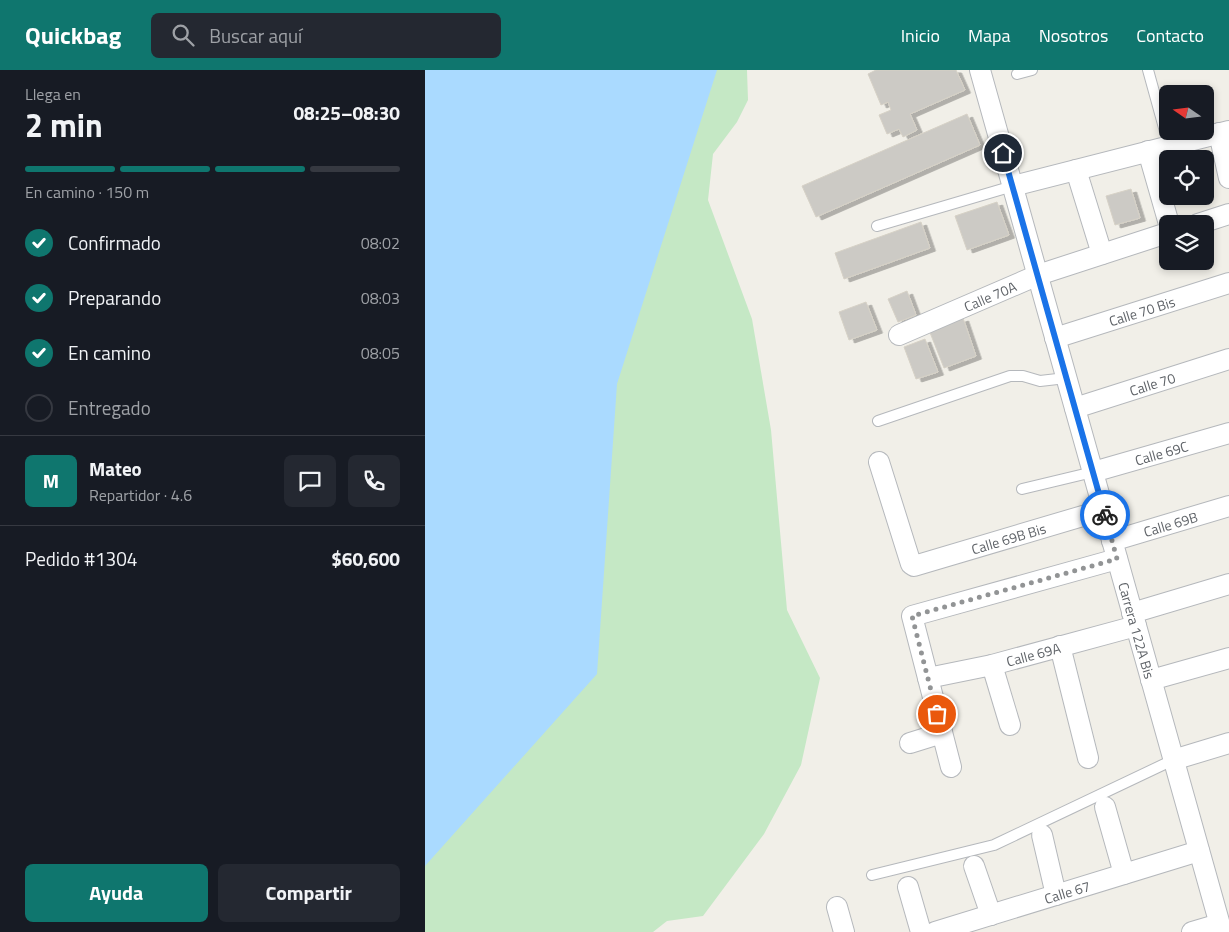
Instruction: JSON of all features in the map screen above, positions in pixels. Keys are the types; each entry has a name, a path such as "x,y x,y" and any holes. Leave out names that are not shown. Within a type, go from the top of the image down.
{"street":[{"name":"Carrera 122A Bis","path":"980,70 1221,928"},
{"path":"1013,186 1224,132 1229,178"},
{"path":"1148,152 1166,215"},
{"path":"1076,170 1102,254"},
{"path":"1214,219 1229,214"},
{"name":"Calle 70A","path":"899,335 1038,275 1159,236"},
{"name":"Calle 70 Bis","path":"1055,338 1229,283"},
{"name":"Calle 70","path":"1075,408 1229,359"},
{"name":"Calle 69C","path":"1093,472 1229,432"},
{"name":"Calle 69B Bis","path":"879,462 911,564 917,567 1103,510"},
{"name":"Calle 69B","path":"928,678 912,616 1115,550 1229,506"},
{"name":"Calle 69A","path":"928,678 1060,646 1229,584"},
{"path":"1060,646 1088,758"},
{"path":"1151,680 1229,658"},
{"path":"991,664 1009,725"},
{"path":"928,678 951,767"},
{"path":"910,743 942,733"},
{"path":"1173,760 1229,742"},
{"path":"1105,807 1124,874"},
{"path":"1042,835 1056,895"},
{"name":"Calle 67","path":"935,932 1199,851"},
{"path":"974,866 991,915"},
{"path":"908,886 921,932"},
{"path":"837,907 844,932"},
{"path":"1192,932 1221,928"}],"lane":[{"path":"1017,74 1032,70"},
{"path":"1148,70 1169,146"},
{"path":"877,226 1013,186"},
{"path":"878,421 1010,376 1023,376 1040,382 1066,378"},
{"path":"1022,489 1093,472"},
{"path":"872,875 994,845 1173,760"}],"green space":[{"path":"425,70 747,70 748,100 737,122 713,154 708,200 752,319 771,430 787,610 820,678 801,765 764,834 703,916 667,921 653,932 425,932"}],"water":[{"path":"425,70 717,70 617,384 597,674 425,866"}],"building":[{"path":"876,70 956,70 965,90 910,114 917,130 903,137 899,129 887,134 879,115 891,110 888,102 881,105 868,74"},
{"path":"967,114 980,145 816,217 802,186"},
{"path":"1131,189 1140,218 1115,225 1106,196"},
{"path":"997,202 1009,235 967,250 955,216"},
{"path":"921,222 930,248 844,279 835,253"},
{"path":"907,291 916,315 898,322 888,299"},
{"path":"866,302 877,330 849,340 839,312"},
{"path":"963,318 976,356 944,368 929,330"},
{"path":"925,339 938,372 916,379 904,347"}],"way so far":[{"path":"937,714 912,616 1117,559 1105,515"}],"route":[{"path":"1003,153 1105,515"}]}
